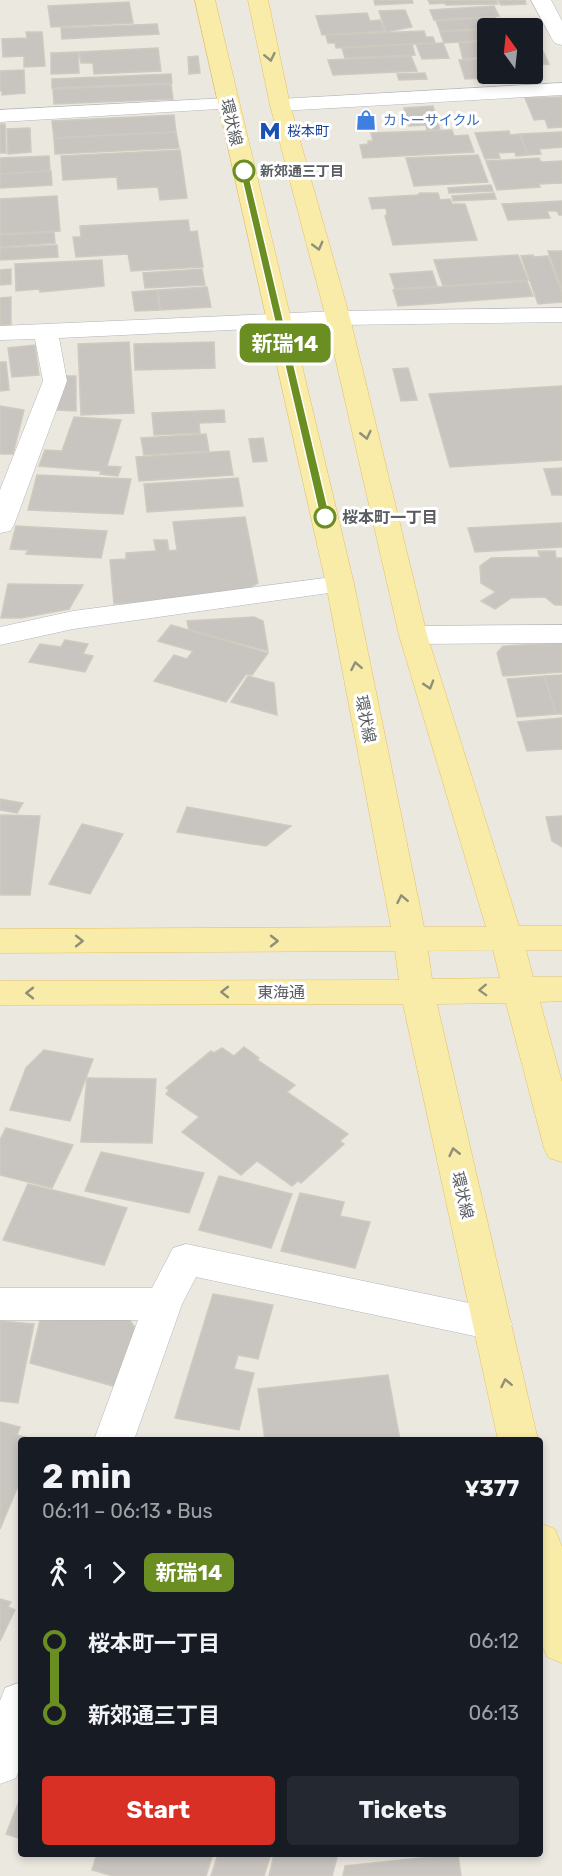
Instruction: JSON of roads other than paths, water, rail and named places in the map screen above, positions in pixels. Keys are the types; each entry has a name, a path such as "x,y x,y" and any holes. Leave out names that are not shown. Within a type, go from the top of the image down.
{"main road":[{"name":"環状線","path":"205,0 340,584 410,940 417,992 517,1437"},
{"path":"258,0 280,105 338,318 413,635 506,938 562,1148"},
{"path":"0,941 562,938"},
{"name":"東海通","path":"0,993 417,992 562,988"},
{"path":"543,1556 562,1643"}],"street":[{"path":"541,0 562,39"},
{"path":"280,105 562,89"},
{"path":"0,116 228,104"},
{"path":"0,333 338,318 562,315"},
{"path":"1,521 55,381 46,331"},
{"path":"0,636 74,620 340,584"},
{"path":"413,635 562,634"},
{"path":"115,1437 162,1304 186,1259 493,1324"},
{"path":"0,1304 162,1304"},
{"path":"0,1762 18,1711"}],"place":[{"name":"カトーサイクル","path":"366,120"},
{"name":"桜本町","path":"270,131"},
{"name":"新郊通三丁目","path":"244,171"},
{"name":"桜本町一丁目","path":"325,517"}]}
